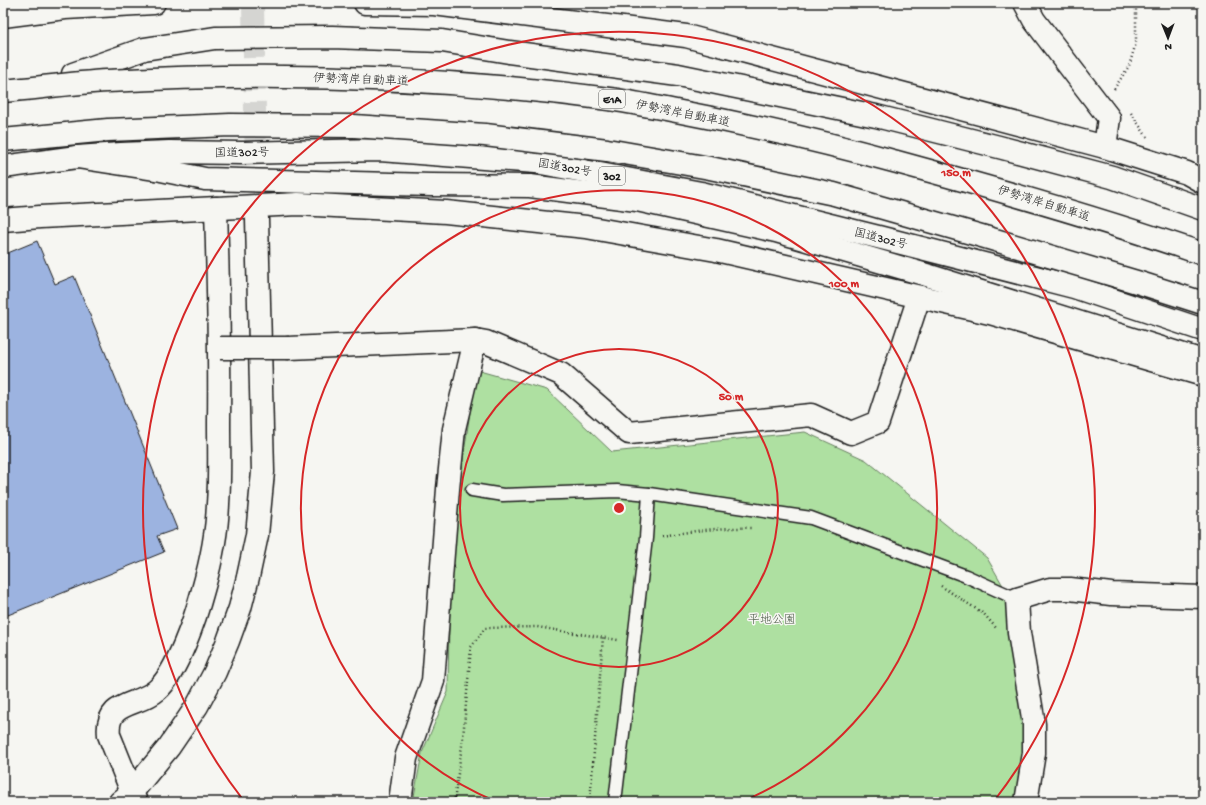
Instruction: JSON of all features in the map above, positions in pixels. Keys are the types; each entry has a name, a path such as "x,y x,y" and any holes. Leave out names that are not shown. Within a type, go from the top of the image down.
{"main road":[{"path":"3,16 65,6 154,3"},
{"path":"365,3 434,4 686,36 1105,147 1187,174 1203,182"},
{"path":"1025,3 1034,20 1109,118 1105,147"},
{"path":"73,74 144,49 215,38 332,37 442,41 509,52 678,75 876,116 1112,177 1203,209"},
{"path":"3,83 73,74 146,76 240,71 385,75 501,82 620,95 848,143 1101,214 1203,247"},
{"name":"伊勢湾岸自動車道","path":"3,91 104,81 228,77 354,77 486,85 612,99 717,119 841,147 998,189 1203,254"},
{"path":"3,140 108,130 230,125 354,126 485,135 607,150 710,168 834,194 1007,243 1203,303"},
{"name":"国道302号","path":"3,167 77,157 169,152 242,153 380,150 536,162 701,192 1074,288 1203,330"},
{"path":"77,157 161,170 205,179 530,186 637,200 783,233 930,276 1203,361"},
{"path":"3,220 298,204 446,212 586,227 716,250 990,313 1203,374"},
{"path":"129,799 109,735 108,724 115,710 156,691 175,666 203,590 215,539 218,504 220,348 216,208"},
{"path":"129,799 197,706 215,672 240,608 258,535 263,472 258,219"},
{"path":"220,348 289,348 475,340 486,342 561,374 629,433 811,415 851,433 878,422 919,297"},
{"path":"400,802 406,758 433,681 454,429 475,340"},
{"path":"1026,802 1034,753 1034,724 1019,633 1017,599 1050,589 1070,589 1111,594 1203,597"}],"lane":[{"path":"472,490 503,495 618,491 649,494 811,518 966,576 1017,599"},
{"path":"616,802 646,538 649,494"}],"path":[{"path":"1118,95 1114,89 1129,66 1136,43 1136,3"},
{"path":"1127,107 1147,138 1150,146 1147,160"},
{"path":"646,538 697,530 733,527 754,528"},
{"path":"938,585 984,614 999,632"},
{"path":"454,802 463,738 471,647 485,628 537,627 634,644"},
{"path":"590,802 603,638"}],"green space":[{"name":"平地公園","path":"476,370 547,390 612,452 805,432 866,460 987,558 1016,608 1032,802 413,802 422,753 448,692 450,551"}],"building":[{"path":"37,241 55,284 74,276 177,529 157,536 164,552 3,617 3,255"}],"tunnel":[{"path":"253,3 257,219"}]}
